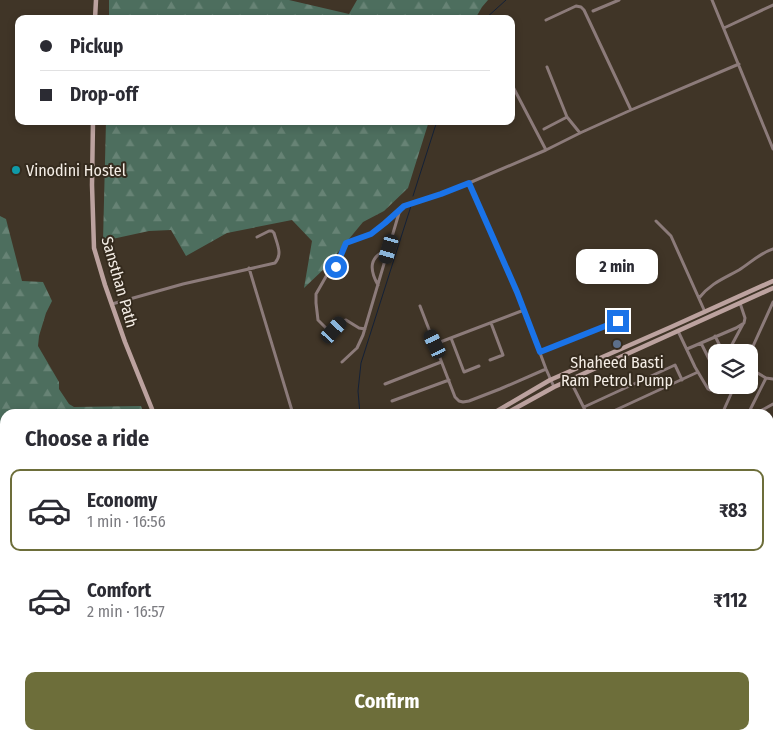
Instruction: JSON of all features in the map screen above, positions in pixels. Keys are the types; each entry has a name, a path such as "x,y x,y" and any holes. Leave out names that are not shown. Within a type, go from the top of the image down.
{"main road":[{"path":"95,15 96,0"},
{"name":"Sansthan Path","path":"93,125 94,248 125,342 152,409"},
{"path":"501,409 550,380 773,281"},
{"path":"515,409 554,386 773,288"}],"street":[{"path":"593,11 618,0"},
{"path":"712,0 773,149"},
{"path":"724,28 773,5"},
{"path":"546,20 576,6 584,10 632,110"},
{"path":"365,329 359,328 346,320 342,321 332,331 327,329 318,320 316,294 328,273 336,267 346,243 371,234 404,206 469,183 739,64"},
{"path":"547,67 567,117 580,133"},
{"path":"515,93 546,150"},
{"path":"544,129 567,117"},
{"path":"469,183 524,310 550,380 554,386"},
{"path":"342,362 357,348 365,329 399,213 404,206"},
{"path":"656,222 671,236 705,312"},
{"path":"112,304 183,284 275,263 279,258 280,252 274,233 269,231 257,237"},
{"path":"378,285 373,273 374,259 376,255 389,249"},
{"path":"699,298 710,286 740,270 761,254 773,249"},
{"path":"249,268 291,409"},
{"path":"754,344 773,302"},
{"path":"732,344 746,318 740,303"},
{"path":"420,306 455,397 459,401 470,401 546,369"},
{"path":"435,344 524,310"},
{"path":"540,352 618,321"},
{"path":"490,360 503,355 491,323"},
{"path":"686,349 744,323"},
{"path":"678,330 686,349 708,388"},
{"path":"715,336 719,344"},
{"path":"451,338 464,372 479,366"},
{"path":"701,343 708,357"},
{"path":"385,384 442,362"},
{"path":"584,406 675,365 682,380"},
{"path":"618,409 698,372"},
{"path":"758,373 773,380"},
{"path":"750,409 766,378"},
{"path":"570,379 585,409"},
{"path":"392,402 449,380"},
{"path":"724,409 731,394"}],"green space":[{"path":"109,0 289,0 349,14 357,0 488,0 477,15 109,15"},
{"path":"106,125 428,125 408,188 384,211 363,222 325,268 304,288 312,241 292,220 227,233 186,256 171,230 149,231 103,241"},
{"path":"0,216 6,219 22,281 43,282 52,301 46,313 38,346 59,382 59,389 69,404 74,407 141,406 142,409 0,409"}],"waterway":[{"path":"489,15 506,0"},
{"path":"413,196 436,125"},
{"path":"360,409 358,391 361,363 411,206"}],"place":[{"name":"Vinodini Hostel","path":"16,170"},
{"name":"Shaheed Basti Ram Petrol Pump","path":"617,344"}],"route":[{"path":"336,267 346,243 371,234 404,206 469,183 517,292 540,352 618,321"}]}
